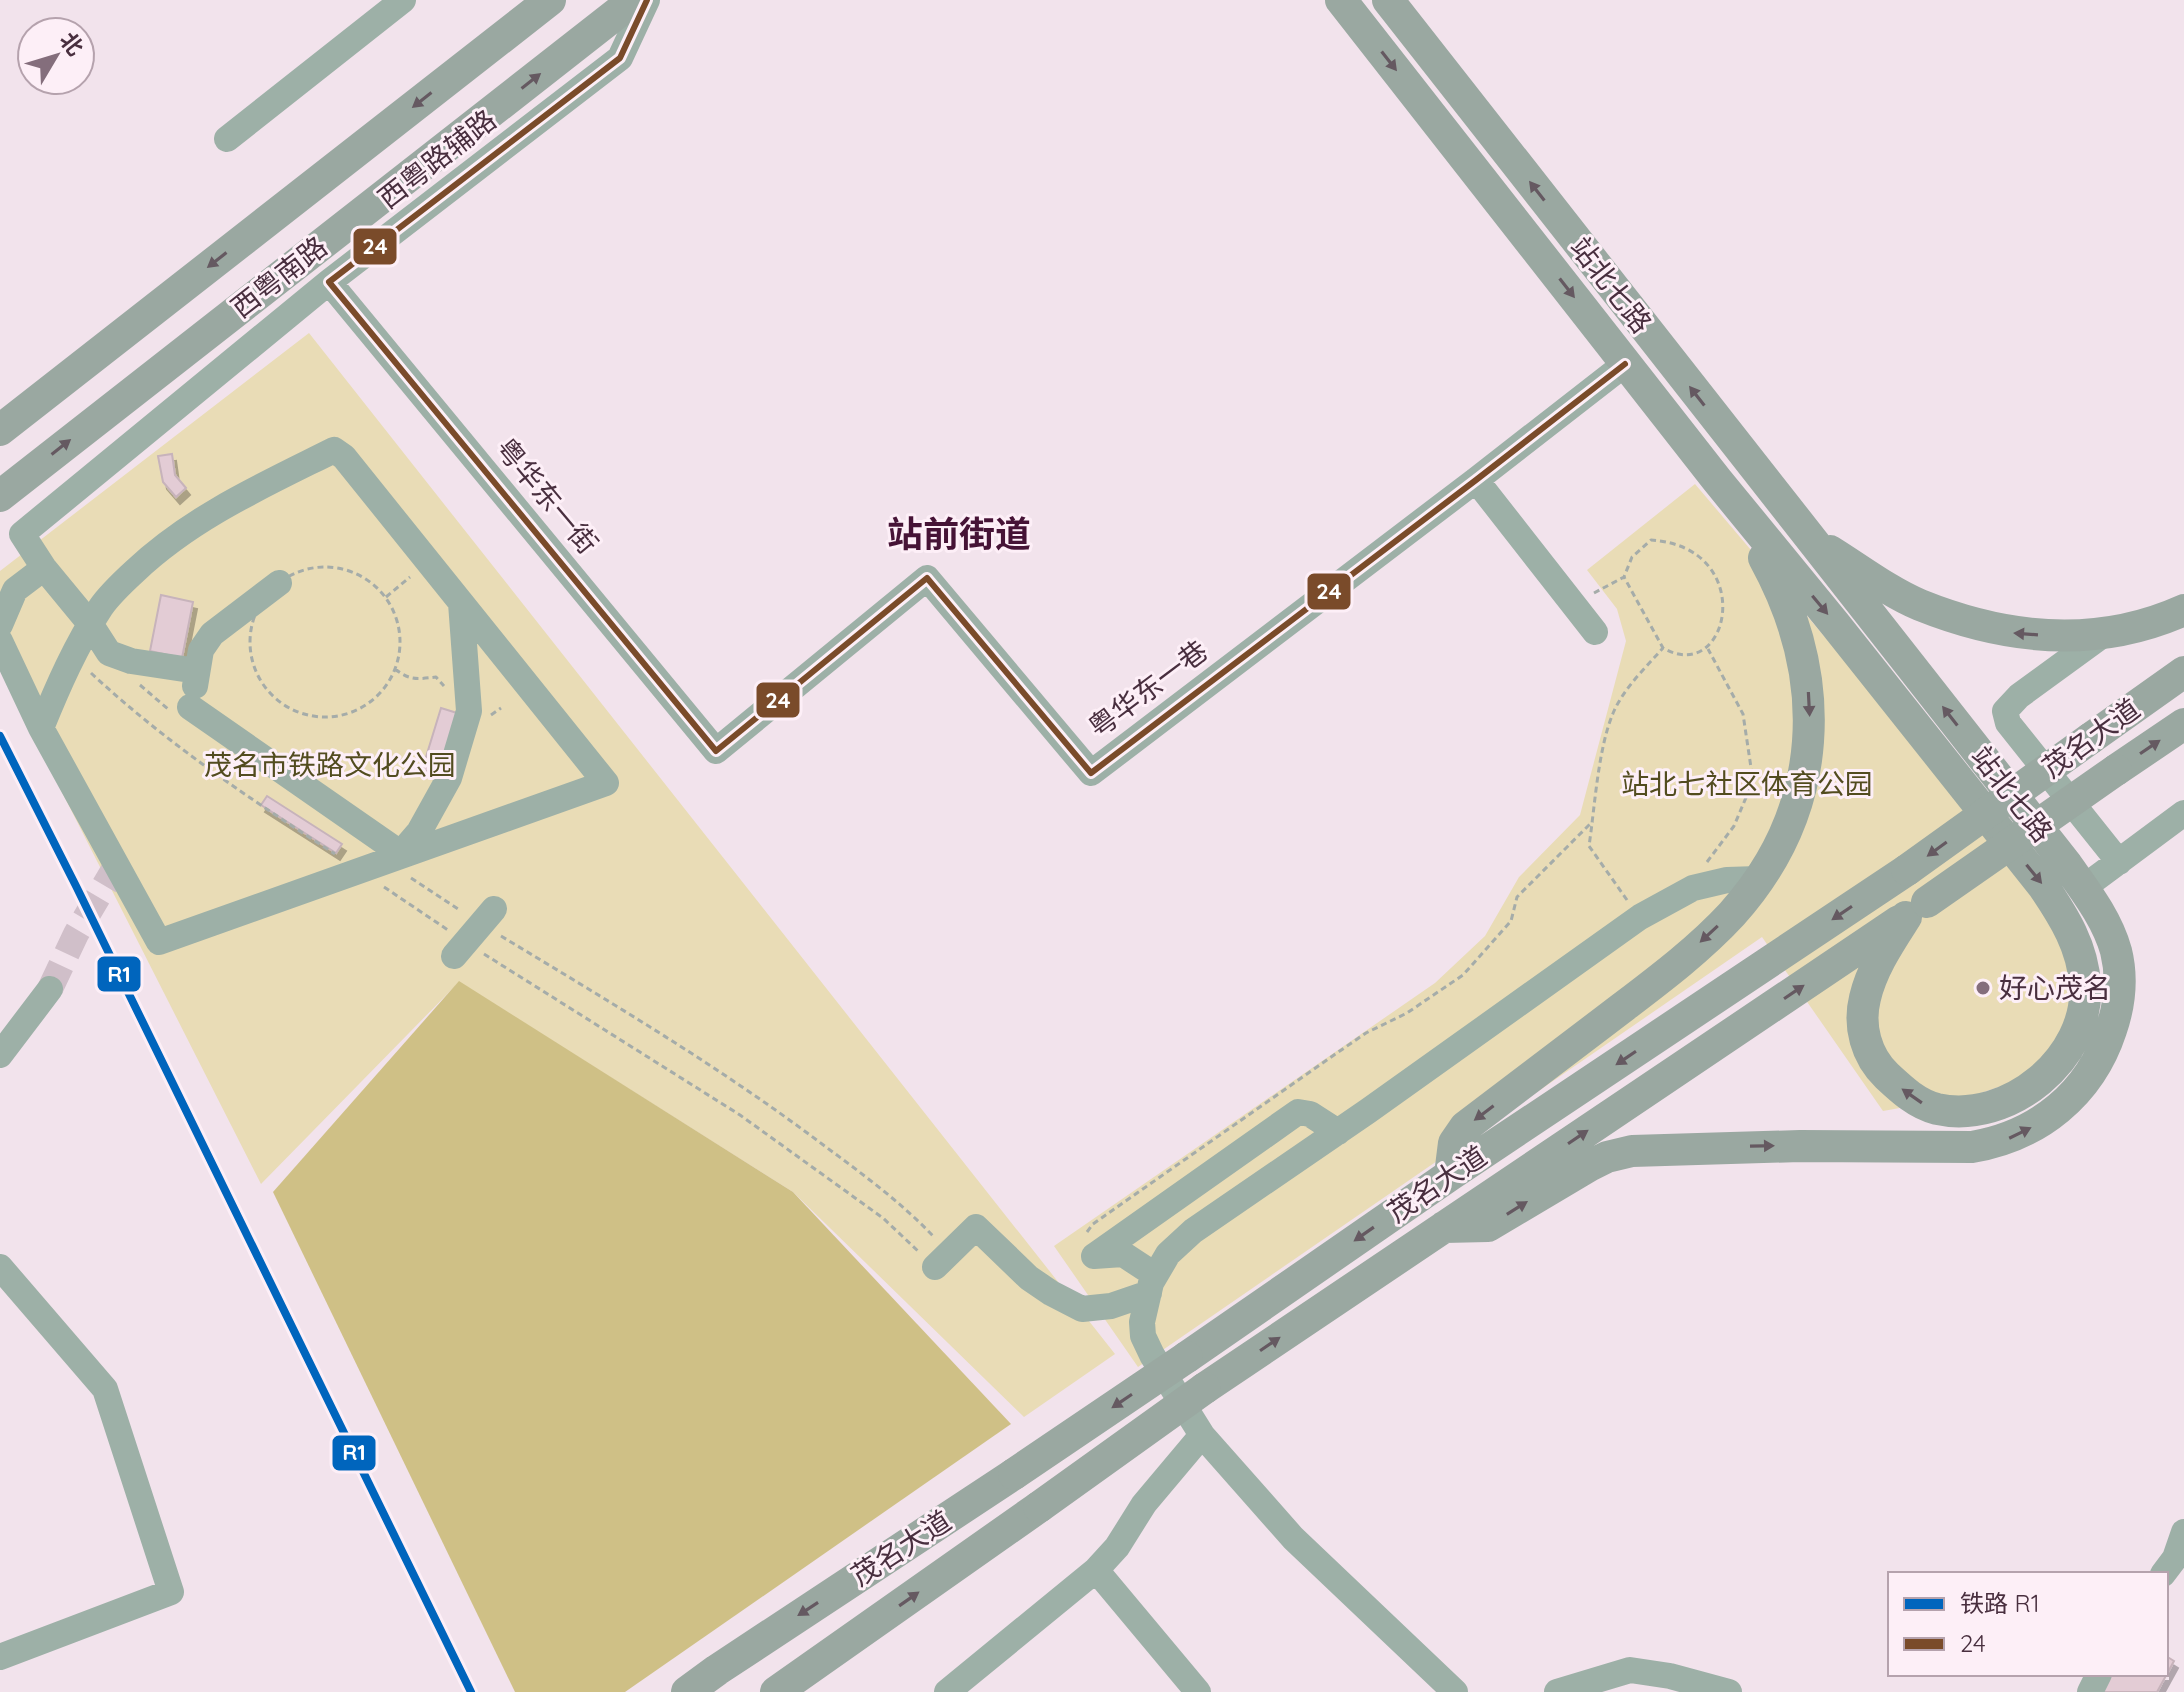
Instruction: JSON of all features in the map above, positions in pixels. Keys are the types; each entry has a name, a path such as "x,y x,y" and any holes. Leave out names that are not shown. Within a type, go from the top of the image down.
{"main road":[{"name":"西粤南路","path":"0,430 550,0"},
{"name":"西粤南路","path":"0,496 634,0"},
{"name":"站北七路","path":"1388,0 2083,888 2107,927 2116,951 2121,990 2119,1007 2097,1067 2060,1108 2018,1135 1972,1147 1800,1146 1632,1151 1607,1157 1589,1166 1488,1226 1444,1227"},
{"name":"站北七路","path":"1345,1 1625,364 1844,635 2043,886 2062,915 2083,966 2085,1003 2074,1039 2051,1070 2027,1090 1989,1106 1952,1111 1923,1104 1879,1068 1863,1030 1865,996 1874,972 1916,909"},
{"path":"1533,245 1562,222"},
{"path":"1450,1175 1454,1143 1465,1127 1654,984 1731,914 1758,879 1787,827 1803,783 1810,740 1810,702 1799,640 1788,608 1747,526 1717,480"},
{"path":"1810,538 1918,604 2016,634 2104,634 2184,610"},
{"name":"茂名大道","path":"687,1692 1187,1357 1450,1175 1907,870 2184,672"},
{"name":"茂名大道","path":"776,1692 1205,1388 1916,909 2184,724"}],"street":[{"path":"227,139 403,0"},
{"name":"西粤路辅路","path":"44,568 22,534 329,282 620,58 647,0"},
{"name":"粤华东一街","path":"329,282 716,751"},
{"name":"粤华东一巷","path":"716,751 927,578 1091,773 1625,364"},
{"path":"0,641 41,728 159,942 606,783 344,457 334,450 235,501 176,536 121,584 102,605 69,663 41,728"},
{"path":"1476,480 1595,632"},
{"path":"0,625 15,590 44,568 91,625 109,653 131,661 197,671"},
{"path":"279,583 226,620 201,650 191,717 397,857"},
{"path":"397,857 419,832 442,792 479,713 461,603"},
{"path":"2104,634 2019,696 2005,711 2008,723 2119,862"},
{"path":"2083,888 2184,813"},
{"path":"1455,1692 1293,1538 1202,1435 1143,1336 1142,1322 1152,1284 1168,1254 1184,1239 1640,917 1693,888 1758,879"},
{"path":"0,1055 50,989"},
{"path":"1094,1256 1298,1112 1310,1114 1338,1132"},
{"path":"943,1261 976,1227 1029,1278 1082,1309 1111,1306 1152,1284"},
{"path":"1094,1256 1123,1254 1152,1284"},
{"path":"0,1267 105,1389 171,1592 0,1657"},
{"path":"947,1692 1096,1570 1117,1547 1144,1504 1202,1435"},
{"path":"2164,1572 2175,1558 2184,1532"},
{"path":"1096,1570 1198,1692"},
{"path":"1557,1692 1630,1670 1670,1676 1729,1692"}],"path":[{"path":"1573,604 1624,577 1632,557 1651,540 1684,545 1705,559 1718,582 1723,605 1718,635 1708,649 1674,654 1663,648 1624,577"},
{"path":"386,597 428,562"},
{"path":"335,567 372,583 386,597 400,632 400,650 387,685 375,698 360,709 324,717 306,714 285,704 268,690 257,672 250,641 258,608 279,583 305,570 335,567"},
{"path":"1640,917 1589,846 1600,768 1613,712 1628,687 1663,648"},
{"path":"1708,649 1743,714 1753,781 1734,826 1707,862 1713,883"},
{"path":"109,653 91,673 184,750 242,793 360,870 668,1038 774,1107 913,1215 943,1261"},
{"path":"395,668 407,678 436,677 449,695 479,713 501,708"},
{"path":"1094,1256 1084,1249 1084,1235 1093,1224 1366,1033 1407,1013 1463,975 1511,921 1517,897 1593,821"},
{"path":"397,857 474,933 740,1115 943,1261"}],"green space":[{"name":"茂名市铁路文化公园","path":"309,333 1115,1354 1024,1417 793,1192 459,982 261,1184 0,670 0,571"},
{"name":"站北七社区体育公园","path":"1695,484 1958,794 2050,918 2070,954 2069,1033 2019,1080 1978,1094 1883,1111 1762,937 1138,1367 1054,1246 1435,983 1485,936 1519,877 1580,815 1626,641 1617,609 1587,570"}],"shaded area":[{"path":"459,981 793,1192 1011,1424 625,1692 515,1692 273,1192"}],"building":[{"path":"172,454 175,475 186,488 176,497 163,482 158,456"},
{"path":"161,595 193,602 182,658 150,651"},
{"path":"441,708 457,713 438,775 422,770"},
{"path":"267,796 342,844 336,853 261,805"},
{"path":"2168,1657 2174,1661 2168,1672"},
{"path":"2106,1676 2166,1676 2157,1692 2097,1692"}],"tunnel":[{"path":"50,989 76,934 116,866"}],"rail line":[{"name":"R1","path":"0,736 471,1692"}],"transit line":[{"name":"24","path":"647,0 620,58 329,282 716,751 927,578 1091,773 1625,364"}],"place":[{"name":"好心茂名","path":"1983,988"}],"district":[{"name":"站前街道","path":"959,534"}]}
